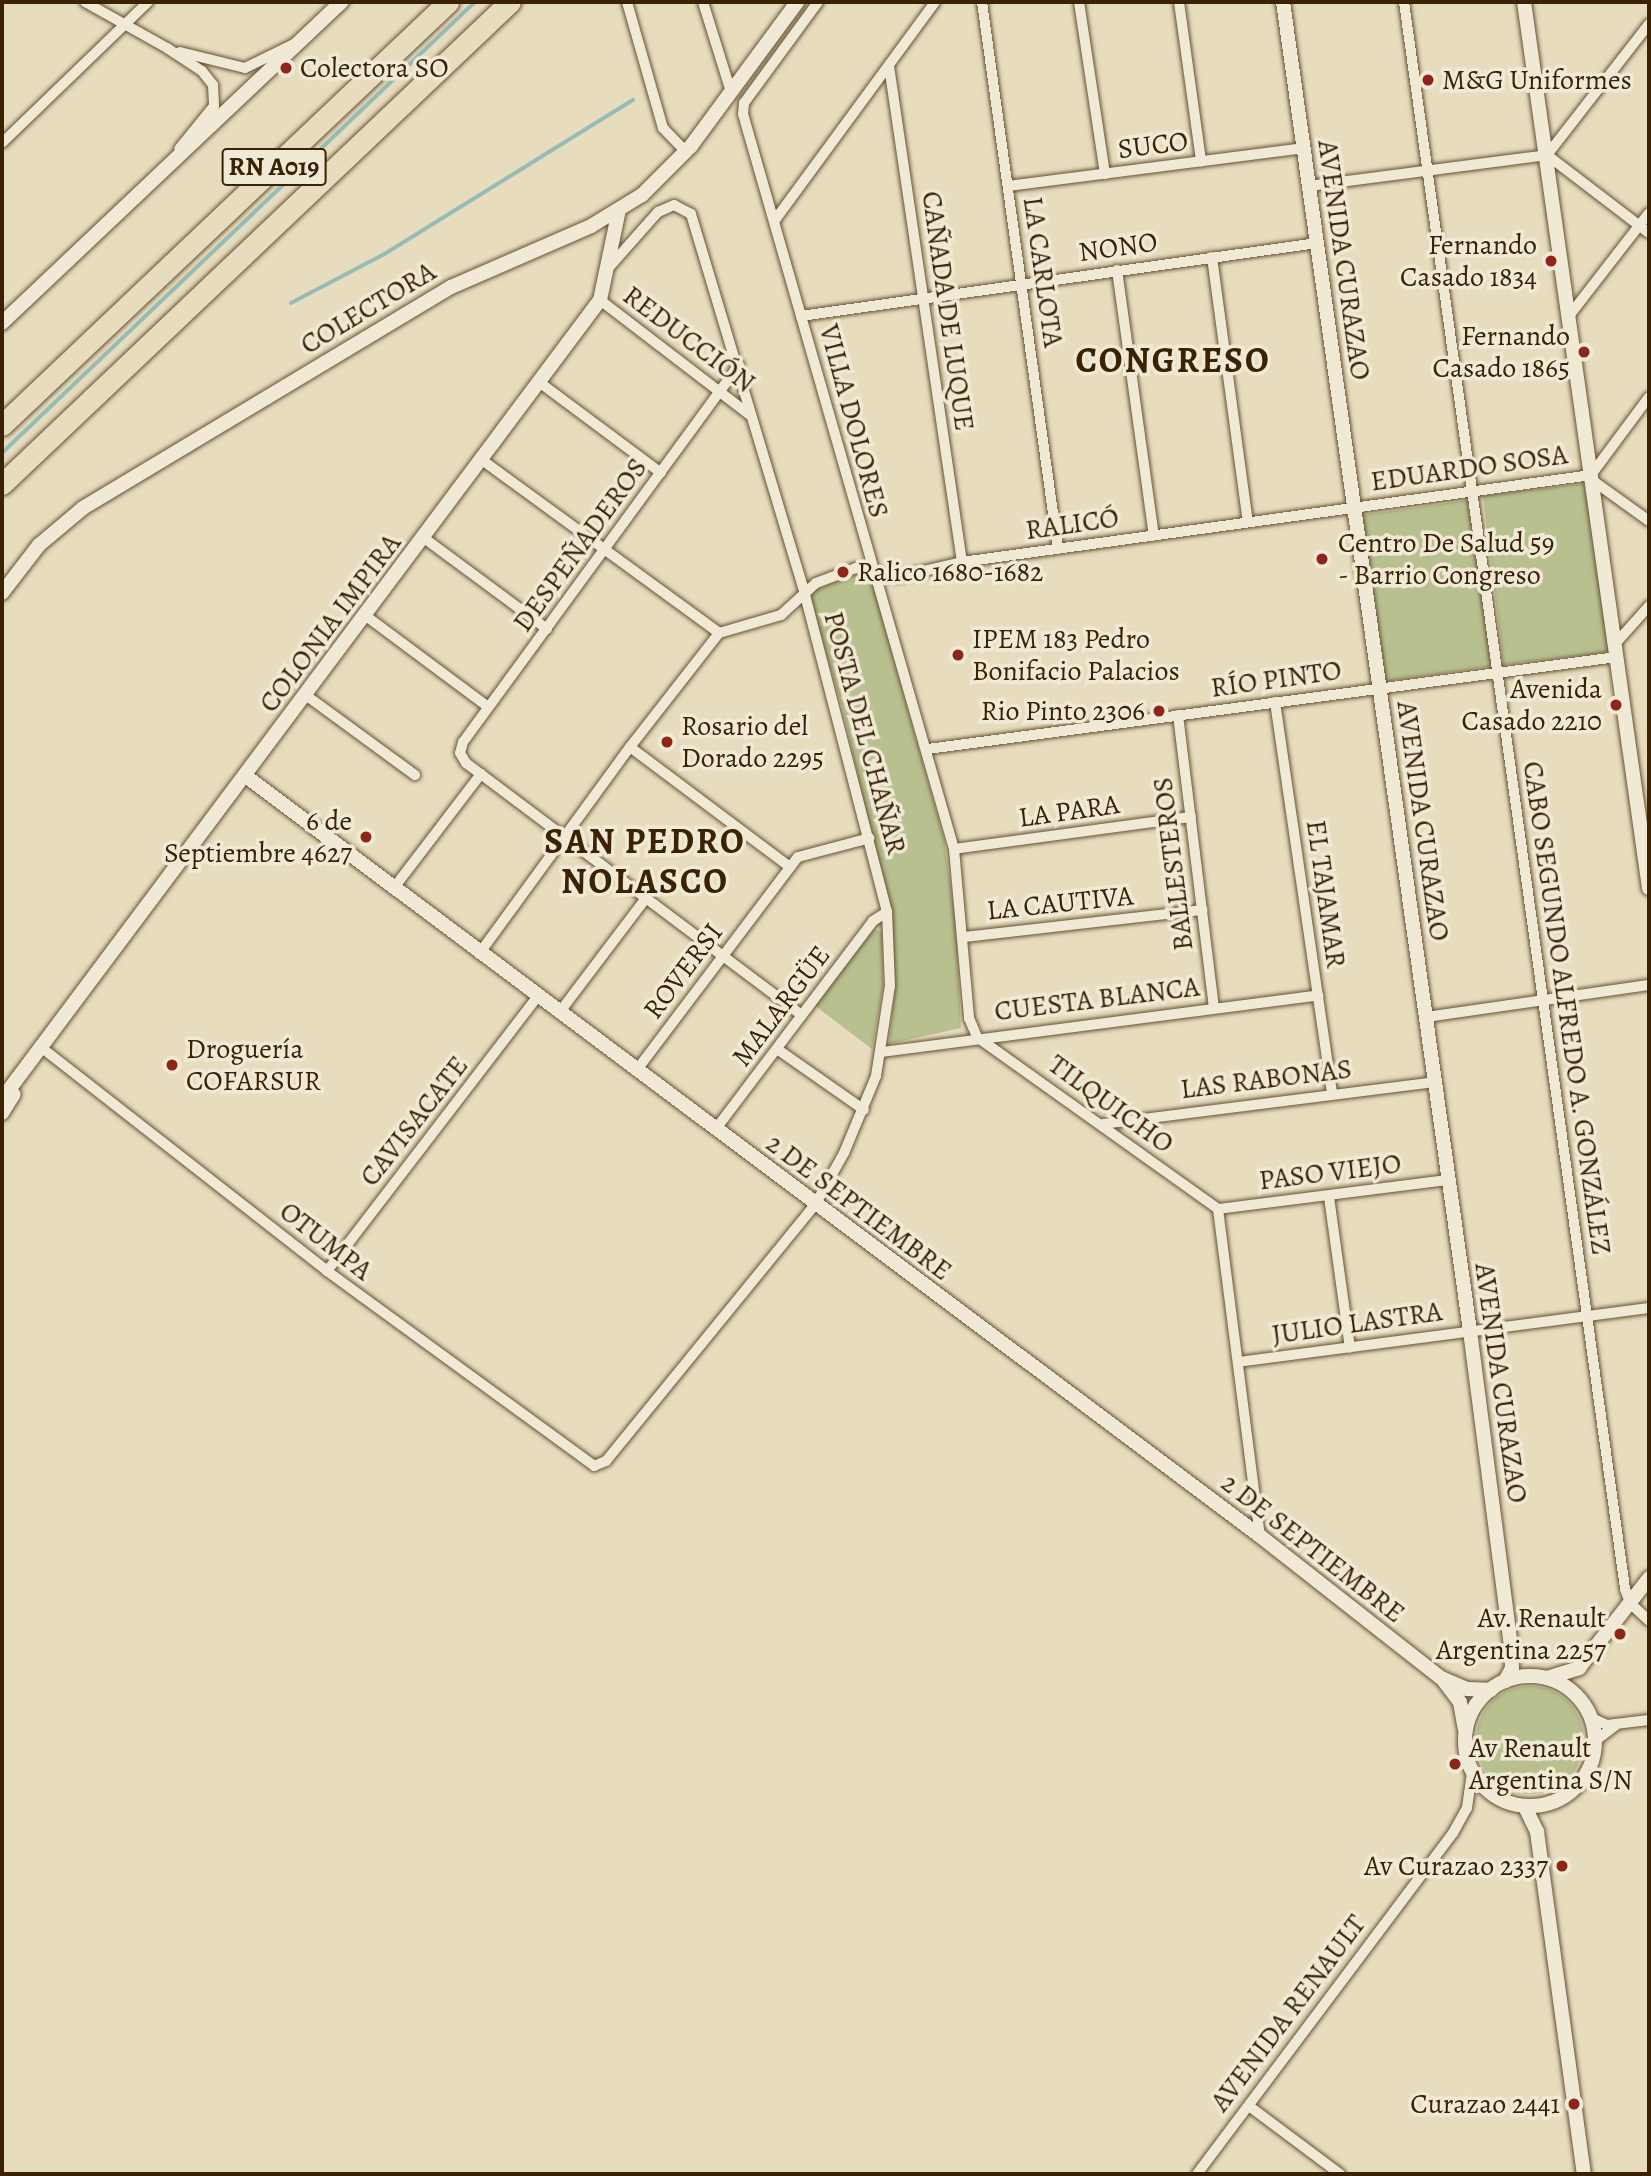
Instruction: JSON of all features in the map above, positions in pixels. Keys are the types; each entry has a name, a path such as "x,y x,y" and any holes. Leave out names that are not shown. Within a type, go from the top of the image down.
{"highway":[{"name":"RN A019","path":"2,425 449,2"},
{"name":"RN A019","path":"2,484 510,2"},
{"path":"2,499 244,270 325,177"},
{"path":"2,409 100,331"}],"street":[{"path":"85,2 124,27 167,48 227,66 259,71"},
{"path":"2,143 148,2"},
{"path":"2,323 169,166 218,111 259,71 301,42 342,2"},
{"path":"627,2 663,128 686,152"},
{"path":"703,2 731,92"},
{"name":"COLECTORA","path":"2,593 39,545 83,508 451,287 620,210 656,183 686,152 797,2"},
{"name":"VILLA DOLORES","path":"818,2 744,103 743,114 874,574 928,749 954,849 965,937 969,1018 977,1037"},
{"path":"775,220 935,2"},
{"name":"LA CARLOTA","path":"982,2 1058,549"},
{"path":"1079,2 1105,174"},
{"path":"1179,2 1201,161"},
{"name":"AVENIDA CURAZAO","path":"1283,2 1470,1331 1511,1648 1512,1668 1505,1681"},
{"name":"CABO SEGUNDO ALFREDO A. GONZÁLEZ","path":"1404,2 1543,1002 1630,1603"},
{"path":"1524,2 1616,650 1644,815 1649,888"},
{"path":"1547,155 1649,24"},
{"path":"167,48 208,78 217,94 218,111"},
{"name":"CAÑADA DE LUQUE","path":"889,66 962,562"},
{"name":"SUCO","path":"1008,186 1303,148"},
{"path":"1309,186 1547,155 1644,229"},
{"name":"POSTA DEL CHAÑAR","path":"588,1464 606,1461 815,1206 864,1110 882,1052 890,986 887,912 870,838 805,594 750,415 739,365 687,209 674,205 658,212 611,265"},
{"name":"COLONIA IMPIRA","path":"2,1099 247,777 600,300 611,265 620,210"},
{"path":"1569,316 1644,229 1649,213"},
{"name":"NONO","path":"801,316 1317,243"},
{"path":"1212,257 1248,522"},
{"path":"1117,271 1154,535"},
{"name":"REDUCCIÓN","path":"600,300 750,415"},
{"name":"DESPEÑADEROS","path":"481,774 460,753 463,742 739,365"},
{"path":"539,382 661,473"},
{"path":"1591,477 1649,397"},
{"path":"479,954 630,747 719,633 482,460"},
{"path":"1591,477 1649,521"},
{"name":"EDUARDO SOSA","path":"1354,507 1591,477"},
{"name":"RALICÓ","path":"719,633 781,615 816,583 850,569 898,577 962,562 1354,507"},
{"path":"424,538 547,629"},
{"path":"1616,650 1649,606"},
{"path":"366,616 488,707"},
{"name":"RÍO PINTO","path":"928,749 1497,672 1616,650"},
{"path":"307,696 415,775"},
{"name":"EL TAJAMAR","path":"1275,702 1332,1093"},
{"name":"BALLESTEROS","path":"1178,715 1214,1008"},
{"path":"630,747 790,867"},
{"path":"393,889 481,774 802,1015"},
{"name":"2 DE SEPTIEMBRE","path":"247,777 815,1206 1260,1536 1441,1678 1460,1702 1466,1735"},
{"name":"LA PARA","path":"954,849 1191,817"},
{"name":"ROVERSI","path":"636,1071 798,858 870,838"},
{"path":"559,1013 646,898"},
{"name":"LA CAUTIVA","path":"965,937 1202,910"},
{"name":"MALARGÜE","path":"715,1130 873,921 887,912"},
{"path":"1426,1017 1649,985"},
{"name":"CUESTA BLANCA","path":"882,1052 977,1037 1318,995"},
{"name":"CAVISACATE","path":"327,1271 537,997"},
{"name":"TILQUICHO","path":"977,1037 1103,1124 1218,1209"},
{"name":"COLONIA IMPIRA","path":"2,1113 42,1048"},
{"name":"OTUMPA","path":"42,1048 327,1271 588,1464"},
{"path":"777,1049 864,1110"},
{"name":"LAS RABONAS","path":"1103,1124 1435,1082"},
{"name":"PASO VIEJO","path":"1218,1209 1448,1180"},
{"path":"1329,1197 1350,1348"},
{"path":"1218,1209 1260,1536"},
{"name":"JULIO LASTRA","path":"1238,1362 1649,1308"},
{"path":"1649,1578 1591,1654 1572,1673 1544,1678 1528,1676 1505,1681 1491,1689 1476,1706 1466,1735 1472,1771 1496,1797 1525,1807 1546,1804 1571,1792 1584,1779 1595,1741 1603,1730 1619,1724 1649,1720"},
{"path":"1630,1603 1649,1621"},
{"name":"AVENIDA CURAZAO","path":"1511,1648 1528,1676"},
{"path":"1579,1698 1581,1678 1591,1654"},
{"name":"2 DE SEPTIEMBRE","path":"1441,1678 1467,1689 1491,1689"},
{"path":"1544,1678 1579,1698 1592,1718 1595,1741"},
{"path":"1592,1718 1619,1724"},
{"name":"AVENIDA RENAULT","path":"1197,2174 1453,1833 1467,1808 1472,1771"},
{"path":"1537,1832 1546,1804"},
{"path":"1525,1807 1537,1832 1584,2174"},
{"path":"1249,2106 1340,2174"}],"green space":[{"path":"1589,483 1610,652 1504,665 1483,496"},
{"path":"1468,500 1491,666 1383,682 1360,515"},
{"path":"855,575 872,583 944,839 956,925 961,1028 889,1044 895,985 888,906 843,710 808,593"},
{"path":"874,929 882,932 883,986 872,1049 814,1005"},
{"path":"1530,1686 1551,1690 1568,1702 1580,1719 1584,1740 1580,1761 1568,1778 1551,1790 1530,1794 1509,1790 1492,1778 1480,1761 1476,1740 1480,1719 1492,1702 1509,1690"}],"waterway":[{"path":"2,453 475,2"},
{"path":"291,303 383,255 633,100"}],"place":[{"name":"Colectora SO","path":"286,68"},
{"name":"M&G Uniformes","path":"1428,80"},
{"name":"Fernando Casado 1834","path":"1551,261"},
{"name":"Fernando Casado 1865","path":"1584,352"},
{"name":"Centro De Salud 59 - Barrio Congreso","path":"1322,559"},
{"name":"Ralico 1680-1682","path":"843,572"},
{"name":"IPEM 183 Pedro Bonifacio Palacios","path":"958,655"},
{"name":"Avenida Casado 2210","path":"1616,705"},
{"name":"Rio Pinto 2306","path":"1159,711"},
{"name":"Rosario del Dorado 2295","path":"667,742"},
{"name":"6 de Septiembre 4627","path":"366,837"},
{"name":"Droguería COFARSUR","path":"172,1065"},
{"name":"Av. Renault Argentina 2257","path":"1620,1634"},
{"name":"Av Renault Argentina S/N","path":"1455,1764"},
{"name":"Av Curazao 2337","path":"1562,1866"},
{"name":"Curazao 2441","path":"1574,2104"}],"district":[{"name":"CONGRESO","path":"1173,360"},
{"name":"SAN PEDRO NOLASCO","path":"645,861"}]}
